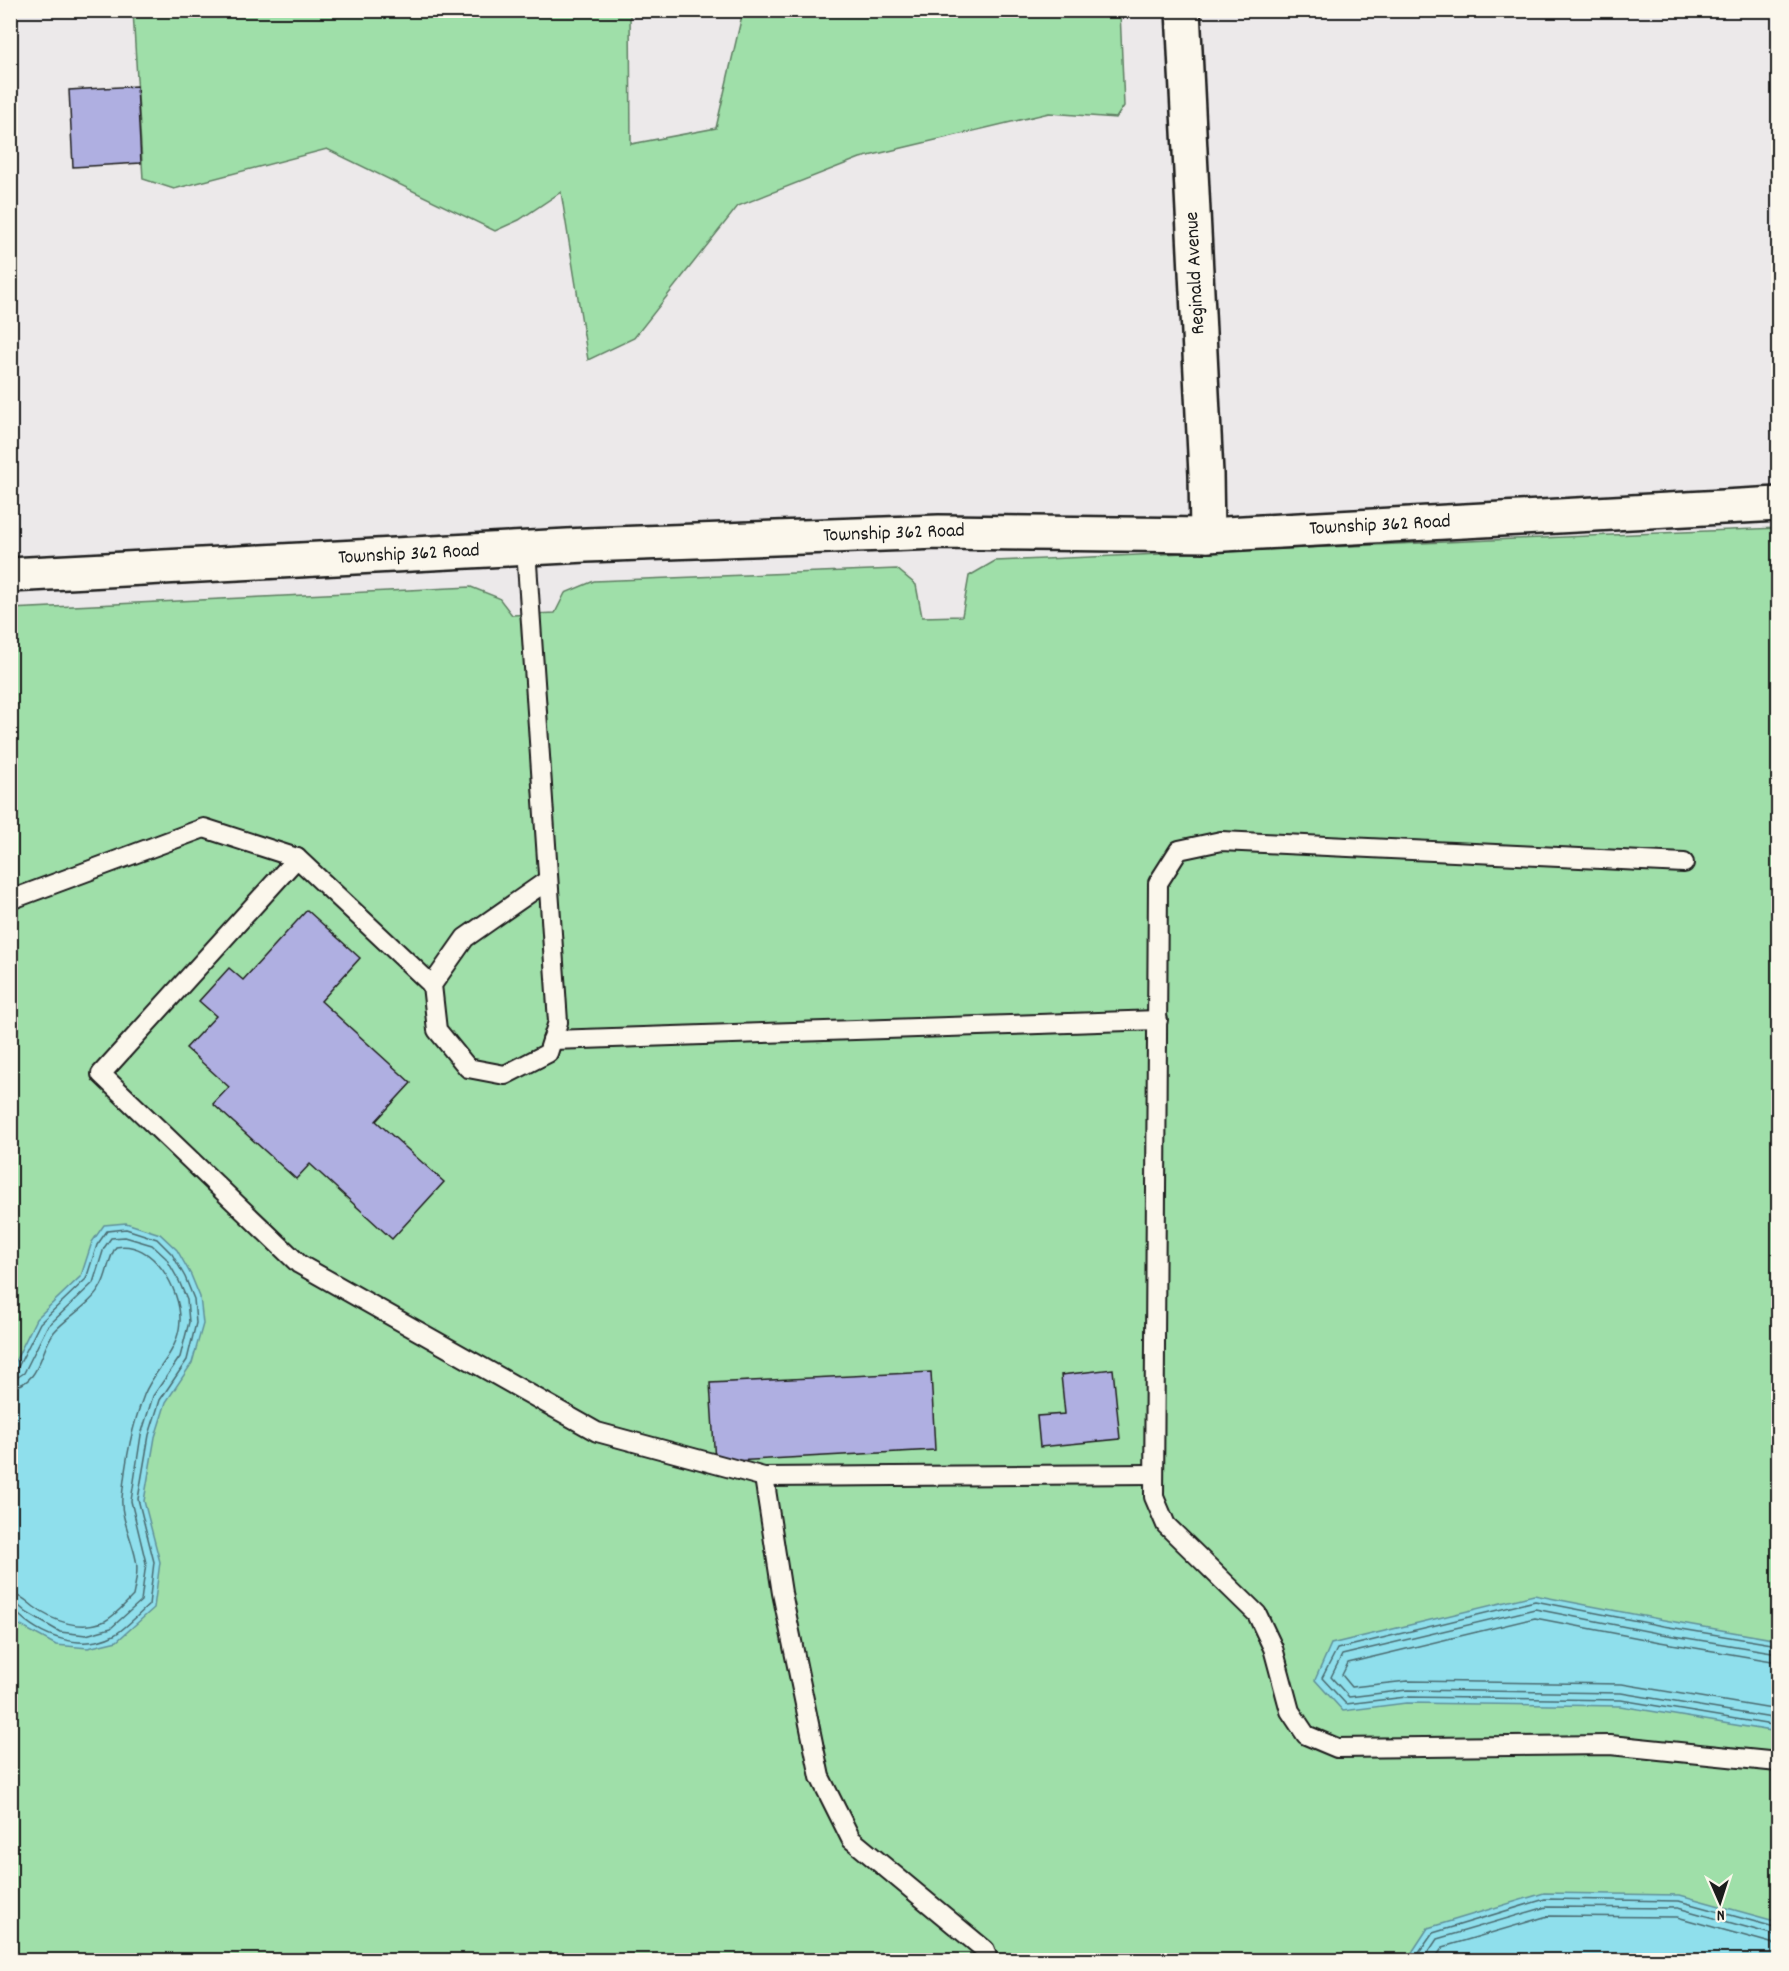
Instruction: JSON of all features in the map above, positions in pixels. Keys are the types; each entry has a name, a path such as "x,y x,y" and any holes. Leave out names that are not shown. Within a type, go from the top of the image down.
{"street":[{"name":"Reginald Avenue","path":"1183,10 1208,535"},
{"name":"Township 362 Road","path":"10,575 526,549 939,532 1208,535 1779,504"}],"lane":[{"path":"10,900 204,828 297,858 432,985 437,1030 468,1068 505,1075 548,1053 558,1022 526,549"},
{"path":"1684,863 1221,841 1179,850 1158,884 1154,1497 1166,1525 1257,1614 1273,1648 1290,1711 1306,1735 1337,1748 1610,1745 1779,1762"},
{"path":"297,858 101,1074 298,1264 597,1432 764,1477 1155,1474"},
{"path":"432,985 465,938 548,880"},
{"path":"552,1040 1158,1020"},
{"path":"764,1477 782,1593 819,1777 851,1839 985,1950 988,1960"}],"green space":[{"path":"133,11 630,11 631,144 716,128 743,11 1120,11 1124,106 1116,118 1049,113 860,158 738,206 634,338 588,360 561,192 519,220 495,231 327,149 174,189 143,179"},
{"path":"1778,528 1778,1960 11,1960 10,609 471,587 499,598 512,615 555,613 565,593 594,581 897,569 916,585 922,617 962,616 969,576 995,561"}],"water":[{"path":"126,1223 160,1234 177,1250 200,1297 203,1324 192,1363 166,1402 155,1437 144,1501 160,1562 154,1608 117,1641 88,1648 56,1645 17,1624 11,1614 11,1370 36,1319 81,1276 92,1242 104,1225"},
{"path":"1534,1595 1778,1640 1778,1732 1620,1706 1406,1703 1343,1711 1315,1680 1331,1644"},
{"path":"1544,1893 1680,1895 1771,1920 1778,1923 1778,1960 1407,1960 1428,1928"}],"building":[{"path":"137,86 141,163 73,167 69,90"},
{"path":"307,910 360,958 321,1001 411,1083 376,1121 444,1182 392,1239 310,1164 296,1179 213,1104 229,1087 186,1048 216,1016 199,1001 229,968 243,980"},
{"path":"1113,1369 1120,1439 1040,1447 1037,1416 1065,1414 1061,1375"},
{"path":"931,1372 935,1450 715,1462 710,1383"}]}
